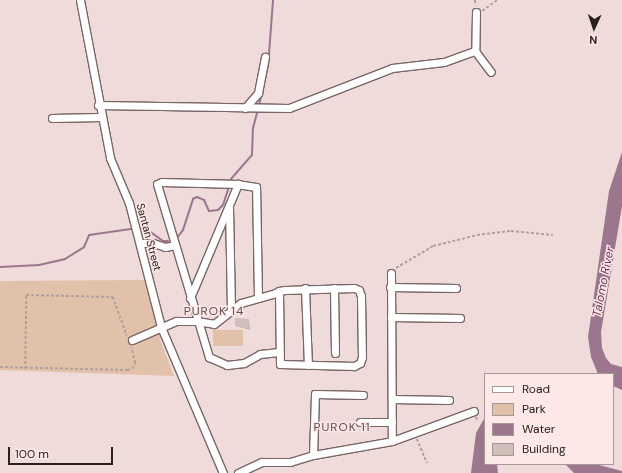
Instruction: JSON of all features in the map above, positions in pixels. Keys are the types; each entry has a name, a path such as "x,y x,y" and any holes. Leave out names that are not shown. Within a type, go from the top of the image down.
{"street":[{"name":"Santan Street","path":"80,0 98,105 114,171 124,190 140,243 161,327 223,473"},
{"path":"476,12 475,52 491,72"},
{"path":"98,105 155,104 245,108 289,108 392,68 448,61 475,52"},
{"path":"245,108 258,93 266,57"},
{"path":"52,118 101,117"},
{"path":"258,298 257,189 251,185 238,184 162,182 157,184 206,352 218,363 227,365 244,363 254,356 279,352"},
{"path":"190,298 229,202 238,184"},
{"path":"229,202 231,310"},
{"path":"140,243 153,243 165,247 175,245"},
{"path":"391,273 392,441"},
{"path":"390,287 456,288"},
{"path":"132,340 176,321 196,321 214,324 224,319 231,310 241,303 279,291 305,288 354,288 360,292 362,360 354,366 282,365 279,352 279,291"},
{"path":"305,288 308,365"},
{"path":"334,288 335,353"},
{"path":"391,317 460,318"},
{"path":"313,454 315,394 363,395"},
{"path":"392,399 449,400"},
{"path":"238,473 262,462 290,462 313,454 392,441 474,411"},
{"path":"360,422 392,422"}],"path":[{"path":"476,12 497,0"},
{"path":"391,273 400,265 442,243 496,232 552,235"},
{"path":"0,367 25,369 132,369 135,363 131,346 132,340 126,335 113,297 26,295 25,369"},
{"path":"415,433 427,463"}],"green space":[{"path":"146,280 161,342 174,376 0,370 0,281"},
{"path":"213,330 243,330 243,346 213,346"}],"water":[{"name":"Talomo River","path":"622,152 622,206 601,332 602,348 606,358 611,364 622,367 622,390 614,386 614,373 598,373 591,357 588,337 609,191"},
{"path":"484,419 484,465 497,465 498,473 471,473 476,433"},
{"path":"566,465 599,465 622,471 622,473 574,473"}],"building":[{"path":"235,318 249,319 249,329 235,326"}],"waterway":[{"path":"259,105 268,67 273,0"},
{"path":"231,179 252,155 253,128 257,113"},
{"path":"176,239 183,230 193,199 197,197 204,200 209,211 218,210 223,205 229,187"},
{"path":"140,228 145,228 163,241 168,241"},
{"path":"0,267 39,265 65,259 84,247 89,235 131,229"}],"district":[{"name":"PUROK 14","path":"214,312"},
{"name":"PUROK 11","path":"342,428"}]}
